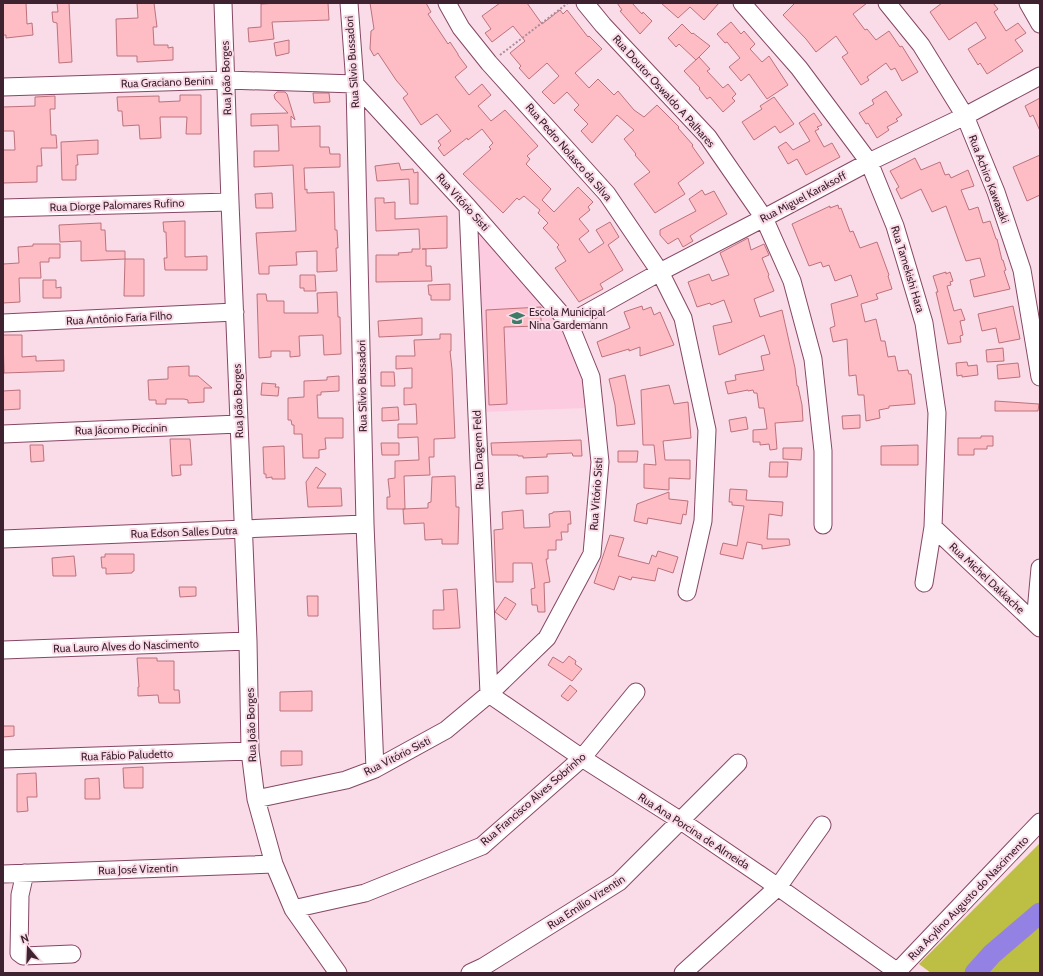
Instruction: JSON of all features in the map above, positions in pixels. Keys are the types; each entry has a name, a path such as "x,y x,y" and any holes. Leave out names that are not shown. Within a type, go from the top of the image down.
{"street":[{"name":"Rua João Borges","path":"223,3 244,530 250,751 256,800 274,864 293,909 338,973"},
{"name":"Rua Sílvio Bussadori","path":"349,3 355,84 365,524 375,769"},
{"name":"Rua Pedro Nolasco da Silva","path":"447,3 461,28 489,63 607,194 660,272 683,318 707,430 703,521 687,592"},
{"name":"Rua Doutor Oswaldo A Palhares","path":"585,3 603,25 708,137 764,218 792,281 813,359 823,450 823,525"},
{"name":"Rua Tamekishi Hara","path":"742,3 799,68 869,162 895,226 924,323 937,413 933,527 924,583"},
{"name":"Rua Achiro Kawasaki","path":"887,3 921,45 965,116 996,192 1022,270 1040,377"},
{"path":"1028,3 1040,24"},
{"name":"Rua Miguel Karaksoff","path":"568,323 660,272 869,162 965,116 1040,76"},
{"name":"Rua Graciano Benini","path":"3,87 227,80 355,84"},
{"name":"Rua Vitório Sisti","path":"256,800 346,780 375,769 446,730 488,694 546,638 592,554 600,462 591,377 568,323 468,206 355,84"},
{"name":"Rua Diorge Palomares Rufino","path":"3,208 230,202"},
{"name":"Rua Dragem Feld","path":"468,206 488,694"},
{"name":"Rua Antônio Faria Filho","path":"3,323 235,312"},
{"name":"Rua Jácomo Piccinin","path":"3,434 239,424"},
{"name":"Rua Edson Salles Dutra","path":"3,539 365,524"},
{"name":"Rua Michel Dakkache","path":"933,527 1038,626"},
{"path":"1038,626 1040,568"},
{"name":"Rua Lauro Alves do Nascimento","path":"3,650 248,641"},
{"name":"Rua Francisco Alves Sobrinho","path":"293,909 365,893 482,846 582,758 636,692"},
{"name":"Rua Ana Porcina de Almeida","path":"488,694 582,758 681,821 778,887 898,973"},
{"name":"Rua Fábio Paludetto","path":"3,759 250,751"},
{"name":"Rua Emílio Vizentin","path":"470,973 483,967 619,882 738,762"},
{"name":"Rua Acylino Augusto do Nascimento","path":"898,973 1040,822"},
{"path":"683,973 778,887 822,825"},
{"name":"Rua José Vizentin","path":"3,874 274,864"},
{"path":"25,873 20,895 20,953 23,956 72,954"}],"path":[{"path":"489,63 568,3"}],"shaded area":[{"name":"Escola Municipal Nina Gardemann","path":"481,235 539,298 568,339 577,361 583,383 585,408 484,412 477,236"},
{"path":"1040,843 1040,973 931,973 919,964"}],"building":[{"path":"3,3 26,3 27,24 32,23 33,35 6,38 6,35 3,35"},
{"path":"57,3 69,3 72,62 59,63 57,23 53,22 52,12 58,12"},
{"path":"137,3 154,3 157,27 153,27 154,45 168,45 168,48 173,47 173,60 137,62 137,56 117,56 116,19 138,18"},
{"path":"328,3 329,20 272,22 274,39 249,42 248,28 261,27 261,4"},
{"path":"370,3 426,3 431,12 428,14 448,44 450,42 467,67 455,77 469,95 482,84 491,95 478,106 491,121 505,110 538,146 527,156 530,159 526,164 551,189 542,200 554,212 578,187 593,202 588,207 590,210 579,219 589,231 579,239 589,253 604,243 596,230 610,222 619,237 608,245 623,270 600,284 603,289 579,302 555,268 566,261 557,247 559,245 543,228 548,223 538,213 540,210 524,196 519,200 517,198 503,213 463,174 491,149 489,147 493,143 482,129 468,140 467,138 444,156 438,148 441,145 438,141 451,131 437,114 421,125 403,98 408,94 396,80 378,53 374,56 370,49 371,31 374,29"},
{"path":"500,3 527,3 542,24 560,10 563,14 567,10 588,37 589,36 602,49 575,73 589,88 598,79 614,95 618,91 634,110 644,117 657,105 679,127 678,128 693,145 692,146 704,163 678,183 685,194 655,213 634,184 650,172 635,155 636,154 624,139 634,130 617,115 592,143 581,131 588,124 574,110 579,105 567,92 554,104 542,92 559,76 547,63 529,79 519,68 521,66 510,53 525,41 513,26 492,42 485,33 491,29 482,16"},
{"path":"617,3 632,3 642,14 643,12 652,21 640,34 620,11 622,10"},
{"path":"661,3 719,3 704,20 690,7 678,18"},
{"path":"795,3 867,3 853,14 865,30 867,29 876,40 889,31 900,47 902,46 918,72 902,81 895,68 891,70 886,63 867,77 869,80 861,85 842,57 848,53 836,36 816,52 783,15"},
{"path":"942,3 993,3 998,9 994,12 1006,31 1018,23 1026,33 1015,40 1023,51 987,74 980,63 978,65 968,49 986,38 976,22 949,40 930,12"},
{"path":"731,22 741,34 744,31 755,44 750,49 762,62 769,56 788,85 767,99 749,74 741,81 729,67 740,58 727,42 725,43 717,34"},
{"path":"682,24 692,34 693,33 710,46 696,60 679,44 676,47 668,38"},
{"path":"289,40 289,53 276,56 274,43"},
{"path":"699,57 710,69 707,71 723,88 728,84 736,94 732,98 735,101 723,112 710,97 707,99 699,89 700,88 684,71"},
{"path":"886,91 902,115 896,119 898,121 887,127 889,130 877,138 868,123 866,124 859,113 874,104 872,100"},
{"path":"277,92 285,92 287,94 295,120 291,116 291,127 320,126 320,147 329,147 330,154 340,154 340,167 304,168 305,190 307,189 307,193 334,192 335,230 337,230 338,248 336,248 337,271 317,272 317,251 296,252 297,265 269,266 269,274 259,274 256,233 296,231 293,165 254,167 254,151 279,151 278,125 251,126 251,114 288,113 275,99 274,95"},
{"path":"313,93 329,93 330,102 314,103"},
{"path":"180,95 201,95 201,134 186,134 187,117 160,117 161,138 140,139 139,125 123,126 122,111 118,111 117,97 159,96 159,102 180,101"},
{"path":"55,96 55,109 50,109 51,135 56,135 57,148 41,148 42,166 37,166 37,182 3,183 3,150 15,150 14,131 3,131 3,107 35,106 35,97"},
{"path":"774,97 794,124 780,133 775,126 754,140 742,122 762,109 760,106"},
{"path":"1040,98 1040,131 1033,115 1030,117 1025,106"},
{"path":"814,113 822,125 817,127 819,129 815,131 824,147 832,143 840,157 806,175 797,159 788,164 778,147 786,142 793,150 810,141 799,123"},
{"path":"98,140 98,154 77,155 78,165 76,165 76,180 62,180 61,142"},
{"path":"1040,155 1040,195 1027,201 1013,167"},
{"path":"915,158 921,170 940,162 945,175 949,174 951,178 968,170 974,186 961,190 969,210 978,207 983,223 990,221 997,239 1006,270 1004,271 1010,289 974,297 970,280 985,276 980,258 966,261 946,206 932,212 921,189 901,199 896,189 899,187 890,171"},
{"path":"399,163 401,170 413,169 414,173 418,172 418,204 410,204 409,179 377,181 375,166"},
{"path":"702,190 705,195 714,191 727,214 690,236 693,241 683,247 678,238 668,244 660,235 660,230 696,211 689,199"},
{"path":"272,193 273,208 256,208 255,194"},
{"path":"375,198 384,198 384,203 395,202 395,219 447,216 447,248 422,249 426,249 426,266 431,266 432,281 376,282 376,255 399,255 398,253 412,252 412,249 420,249 419,229 376,231"},
{"path":"838,205 839,209 841,208 850,232 853,231 860,248 877,242 889,275 892,289 876,294 878,299 861,304 865,322 876,319 881,341 885,341 888,357 895,356 898,371 908,370 909,374 911,374 915,404 889,406 889,408 879,410 880,418 866,421 864,395 858,395 856,375 849,376 847,339 833,342 830,328 835,326 831,304 858,296 851,275 835,281 829,265 823,267 821,262 809,266 792,224 830,206 830,208"},
{"path":"185,221 185,257 207,256 207,270 165,270 164,258 167,258 166,232 164,232 163,222"},
{"path":"101,223 101,230 105,230 106,251 125,251 125,259 81,261 81,241 60,242 59,225"},
{"path":"748,238 751,250 764,244 769,255 762,258 774,291 754,299 760,317 782,310 802,405 803,421 775,423 777,449 770,450 769,444 760,445 760,442 753,442 753,430 767,429 764,408 759,408 757,393 754,393 753,390 748,390 728,394 725,382 736,380 735,375 764,370 761,356 770,354 764,335 719,355 713,326 732,322 724,300 711,305 710,303 697,307 688,282 709,274 712,281 729,275 720,253"},
{"path":"33,244 60,244 60,258 49,258 49,262 40,262 41,278 19,278 20,302 3,303 3,264 19,263 18,247 33,246"},
{"path":"125,259 144,259 144,296 124,296"},
{"path":"946,272 946,274 950,272 953,281 950,282 951,285 947,286 954,311 961,309 965,320 960,321 963,335 960,336 961,342 948,344 936,292 938,292 933,276"},
{"path":"300,275 315,275 316,291 304,291 304,288 300,288"},
{"path":"43,280 56,280 56,288 61,287 61,298 43,298"},
{"path":"450,284 450,300 431,300 428,285"},
{"path":"337,292 338,317 340,317 341,354 324,355 323,335 299,336 300,356 290,357 290,351 271,351 271,357 259,358 257,294 266,294 267,301 284,301 284,313 318,313 317,293"},
{"path":"642,306 643,310 651,307 654,315 660,312 674,345 640,356 640,347 602,357 597,342 630,328 624,312"},
{"path":"1013,306 1020,339 999,343 996,328 982,331 978,314"},
{"path":"541,307 541,326 504,327 507,404 489,405 486,310"},
{"path":"422,318 422,335 379,337 378,321"},
{"path":"440,334 451,334 450,351 455,438 434,439 434,457 429,457 430,475 404,476 405,509 387,509 387,497 390,497 388,479 395,478 395,461 419,460 418,437 398,438 398,424 417,424 416,404 404,405 404,388 412,388 412,368 396,369 396,356 415,356 414,340 440,339"},
{"path":"3,335 22,335 22,357 36,356 36,361 64,360 64,371 4,373"},
{"path":"1003,348 1004,361 987,362 986,350"},
{"path":"967,362 968,366 977,365 978,375 962,377 962,375 957,376 956,363"},
{"path":"1018,363 1020,377 998,379 997,365"},
{"path":"189,366 189,376 198,376 212,388 204,388 204,402 188,403 188,400 184,399 166,399 166,404 156,404 156,400 149,400 148,380 168,379 168,367"},
{"path":"381,372 394,372 395,386 381,386"},
{"path":"625,375 635,424 617,426 615,405 609,379"},
{"path":"339,376 339,391 321,392 321,395 317,395 318,418 343,418 343,438 325,438 326,449 319,450 319,458 303,458 302,434 294,434 294,425 292,425 291,420 288,420 288,398 304,397 304,381 327,380 327,377"},
{"path":"262,383 276,384 275,387 279,387 278,396 261,395"},
{"path":"669,385 674,404 688,402 691,438 663,441 665,460 690,460 690,479 669,478 669,490 644,488 644,464 656,465 654,445 643,445 641,390"},
{"path":"20,390 20,409 3,410 3,391"},
{"path":"995,401 1039,404 1038,411 995,411"},
{"path":"398,407 399,420 382,421 382,408"},
{"path":"860,415 860,428 843,429 842,416"},
{"path":"746,417 748,429 731,432 729,420"},
{"path":"981,436 993,436 993,446 987,446 987,449 974,449 974,455 958,455 958,438 981,438"},
{"path":"170,439 190,439 192,465 180,465 181,475 172,476"},
{"path":"581,440 582,456 573,456 572,453 547,454 547,457 523,458 523,456 518,455 492,455 491,443"},
{"path":"381,443 399,443 399,455 382,455"},
{"path":"30,445 43,445 44,461 31,462"},
{"path":"918,445 918,465 881,465 881,446"},
{"path":"284,446 285,479 272,479 272,477 266,478 266,474 264,474 263,447"},
{"path":"783,448 802,448 801,460 783,459"},
{"path":"618,451 638,451 637,462 618,462"},
{"path":"770,462 788,462 787,477 769,477"},
{"path":"316,467 326,474 317,488 341,488 342,506 308,507 306,482"},
{"path":"455,476 456,507 459,507 458,544 442,544 442,539 425,540 424,523 404,524 403,509 428,508 428,503 431,502 432,477"},
{"path":"548,476 548,493 526,494 526,477"},
{"path":"730,489 747,490 746,500 783,502 782,516 769,514 767,539 789,539 790,545 762,549 762,545 747,542 743,559 720,554 723,543 737,546 744,506 732,505 732,502 729,502"},
{"path":"669,492 669,499 688,501 686,515 683,514 681,524 648,518 647,524 634,521 637,504"},
{"path":"523,510 524,528 550,527 549,514 553,512 570,511 571,524 568,524 568,532 561,532 562,540 556,540 556,550 548,550 548,559 546,559 550,582 544,583 545,612 538,612 537,605 532,605 531,589 535,588 532,563 513,563 513,582 496,582 494,530 503,529 502,512"},
{"path":"610,535 624,538 618,556 649,564 652,555 656,557 658,551 678,557 673,573 658,568 655,581 632,577 631,580 619,576 614,590 594,583"},
{"path":"105,554 134,554 134,571 132,573 106,574 106,568 102,568 101,557 105,557"},
{"path":"74,556 76,576 53,576 52,558"},
{"path":"179,587 196,587 196,596 180,597"},
{"path":"457,589 460,628 433,629 433,610 444,610 443,590"},
{"path":"307,596 318,596 318,616 308,616"},
{"path":"505,597 516,604 506,620 495,612"},
{"path":"569,656 576,661 575,664 582,669 572,681 548,665 553,657 563,663"},
{"path":"137,658 157,658 157,661 174,661 174,690 179,690 180,703 159,703 158,695 138,696 139,687"},
{"path":"570,685 577,691 568,701 561,696"},
{"path":"312,691 312,711 280,711 280,692"},
{"path":"3,726 14,726 14,736 3,737"},
{"path":"281,751 302,751 302,765 281,766"},
{"path":"143,767 143,788 124,788 123,768"},
{"path":"36,773 37,797 27,797 28,811 17,812 17,774"},
{"path":"99,778 100,799 85,799 85,779"}],"waterway":[{"path":"975,973 992,954 1040,913"}],"place":[{"name":"Escola Municipal Nina Gardemann","path":"517,318"}]}
